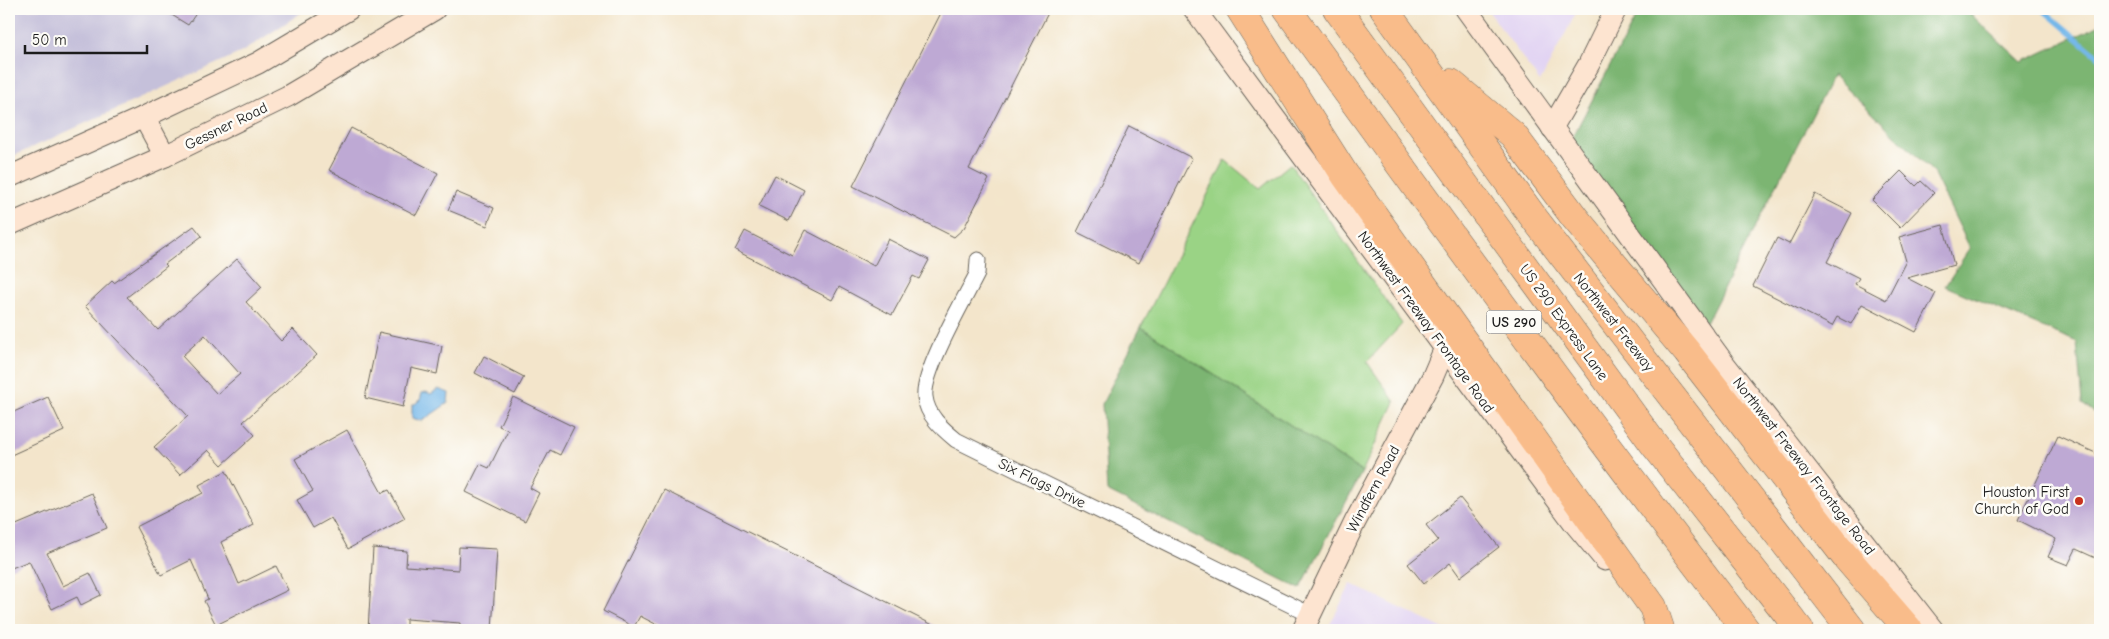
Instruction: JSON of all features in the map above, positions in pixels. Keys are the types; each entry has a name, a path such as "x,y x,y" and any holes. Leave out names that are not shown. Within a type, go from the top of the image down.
{"highway":[{"path":"1240,9 1345,175 1653,607 1661,629"},
{"name":"US 290","path":"1287,9 1486,285 1642,496 1746,630"},
{"name":"US 290 Express Lane","path":"1336,9 1653,443 1800,630"},
{"name":"Northwest Freeway","path":"1384,9 1534,218 1852,630"},
{"path":"1420,57 1512,135 1576,218 1687,352 1845,556 1909,630"}],"main road":[{"path":"9,178 258,63 349,9"},
{"name":"Gessner Road","path":"9,225 165,156 288,96 435,9"},
{"name":"Northwest Freeway Frontage Road","path":"1194,9 1575,524 1661,629"},
{"name":"Northwest Freeway Frontage Road","path":"1466,9 1723,362 1933,630"},
{"path":"1552,128 1590,64 1616,9"},
{"path":"144,117 165,156"},
{"name":"Windfern Road","path":"1307,622 1355,522 1433,376 1445,348"}],"street":[{"name":"Six Flags Drive","path":"978,260 977,274 928,373 925,398 935,421 956,440 1307,622"}],"shaded area":[{"path":"9,9 307,9 242,52 9,158"},
{"path":"1487,9 1578,9 1540,82"},
{"path":"1351,584 1446,630 1327,630"}],"green space":[{"path":"1640,9 1965,9 2022,62 2100,25 2100,416 2082,404 2077,342 1945,286 1970,248 1933,172 1833,75 1706,323 1570,142"},
{"path":"1225,160 1260,189 1290,164 1402,324 1367,362 1395,402 1362,472 1141,327"},
{"path":"1141,327 1362,472 1300,589 1107,491 1102,404"}],"water":[{"path":"438,389 449,393 448,403 422,421 412,418 412,406 420,400 422,393 431,394"}],"building":[{"path":"162,9 199,9 188,25"},
{"path":"943,9 1050,9 969,169 989,179 964,228 954,237 853,186"},
{"path":"1129,126 1192,158 1139,263 1077,232"},
{"path":"351,128 438,173 416,215 329,170"},
{"path":"1901,171 1916,186 1921,181 1934,193 1900,228 1872,200"},
{"path":"775,175 804,190 789,221 759,206"},
{"path":"456,192 494,208 487,226 448,210"},
{"path":"1815,194 1852,213 1827,262 1859,278 1855,284 1886,300 1906,261 1899,237 1943,225 1954,265 1907,278 1936,293 1916,332 1862,304 1851,324 1837,317 1832,326 1753,286 1777,238 1789,244"},
{"path":"194,226 202,236 165,264 167,266 127,297 158,330 237,259 262,287 246,302 281,341 293,329 317,355 243,422 255,435 222,465 208,450 180,475 154,447 188,416 85,306 112,281 114,283","holes":["205,335 240,374 217,394 182,356"]},
{"path":"805,230 874,266 888,239 929,260 919,279 913,276 892,315 839,287 832,300 735,250 745,231 792,255"},
{"path":"379,332 442,346 437,374 411,368 403,407 365,398"},
{"path":"484,356 524,377 515,394 475,373"},
{"path":"48,397 64,431 9,456 9,414"},
{"path":"513,397 574,427 560,455 550,450 530,488 539,493 525,521 466,492 480,464 489,468 508,430 499,426"},
{"path":"347,430 382,493 389,490 405,518 348,549 331,518 313,528 297,500 313,491 295,459"},
{"path":"2058,436 2100,455 2100,560 2076,549 2068,565 2048,557 2056,539 2018,520"},
{"path":"226,471 254,525 221,542 239,584 276,566 288,590 216,625 204,601 208,599 191,560 161,575 136,527 203,493 199,485"},
{"path":"664,490 943,630 667,630 640,616 634,627 603,611"},
{"path":"92,493 107,528 47,553 63,586 90,573 101,595 81,605 77,597 52,609 29,561 9,569 9,528"},
{"path":"1460,498 1499,547 1460,577 1450,563 1424,584 1408,564 1438,540 1426,525"},
{"path":"459,547 497,549 492,630 460,630 460,623 406,619 406,630 368,630 373,548 407,551 406,566 458,570"}],"waterway":[{"path":"2042,9 2100,58"}],"place":[{"name":"Houston First Church of God","path":"2079,501"}]}
